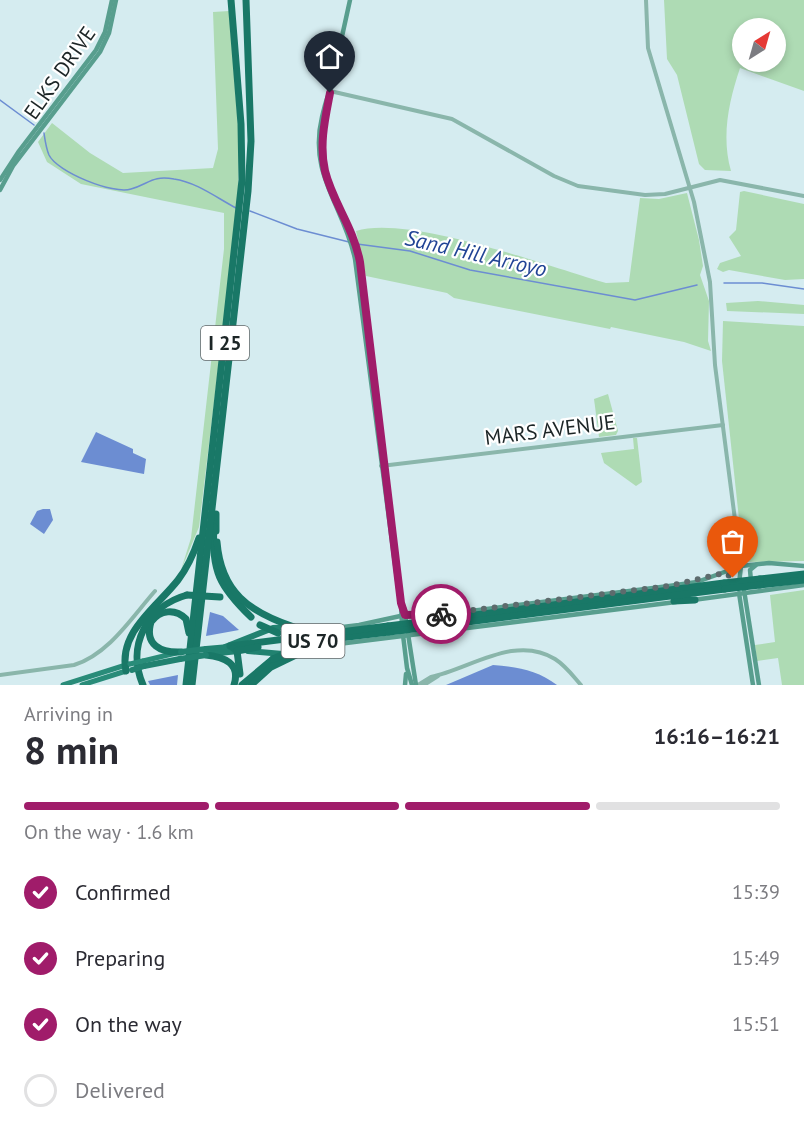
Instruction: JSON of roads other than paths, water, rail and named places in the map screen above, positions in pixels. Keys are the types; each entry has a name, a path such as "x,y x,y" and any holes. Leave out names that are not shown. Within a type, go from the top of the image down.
{"highway":[{"name":"I 25","path":"186,685 242,180 242,124 231,0"},
{"name":"I 25","path":"192,685 250,159 246,0"},
{"path":"218,456 213,553 217,574 231,598 260,625 278,633 304,637"},
{"path":"128,667 125,649 131,636 179,578 193,555 207,500"},
{"path":"216,514 220,563 230,585 258,613 294,627"},
{"name":"US 70","path":"761,584 804,574"},
{"name":"US 70","path":"206,652 237,651 804,580"},
{"name":"US 70","path":"420,628 600,600 725,589"},
{"path":"600,600 634,591"},
{"path":"142,685 136,658 142,630 159,608 187,595 220,597 251,617"},
{"path":"647,601 695,600"},
{"path":"180,656 164,652 154,645 149,630 157,615 171,611 182,615 187,621 191,643"},
{"path":"228,647 273,628 294,627"},
{"name":"US 70","path":"128,667 228,647 304,637 389,632"},
{"path":"238,685 273,659 293,650 336,639"},
{"path":"228,647 237,651 290,655 304,651"},
{"path":"237,651 238,685"},
{"path":"251,685 271,667 304,651"},
{"path":"206,652 223,657 232,663 238,685"},
{"path":"195,660 198,685"}],"main road":[{"name":"ELKS DRIVE","path":"0,180 19,151 96,50 105,32 112,0"},
{"name":"ELKS DRIVE","path":"0,190 18,160 100,52 111,27 116,0"},
{"path":"350,0 319,131 319,160 325,185 345,226 354,254 408,665 415,685"},
{"path":"330,91 323,139 324,164 330,184 353,234 360,262 375,387 374,399"},
{"path":"367,354 372,363"},
{"path":"372,363 369,369 375,387"},
{"path":"758,564 750,570 751,583 753,588 761,584"},
{"path":"294,627 310,631 359,625 402,615 460,612 634,591 697,582 741,566 758,564 804,566"},
{"path":"741,566 746,621 759,685"},
{"path":"417,614 412,621 413,628 695,600 725,589 733,590 733,578 727,573 718,574"},
{"path":"725,589 742,593 761,584 804,585"},
{"path":"304,651 396,632 395,624 388,617"},
{"path":"389,632 405,636 420,628"},
{"path":"753,664 753,685"},
{"path":"405,685 408,665"},
{"name":"US 70","path":"63,685 128,667"},
{"name":"US 70","path":"82,685 128,667"}],"street":[{"path":"646,0 648,48 689,188 710,282 715,365 741,566"},
{"path":"330,91 452,119 549,174 578,186 645,195 665,194 720,180 804,196"},
{"name":"MARS AVENUE","path":"383,466 723,425"},
{"path":"0,675 68,666 85,660 104,647 155,591"},
{"path":"415,685 438,675 513,651 529,650 557,660 581,685"},
{"path":"424,685 438,675"}],"water":[{"path":"96,432 133,449 133,453 146,459 144,474 81,462"},
{"path":"50,509 53,520 44,534 30,524 37,511"},
{"path":"210,612 223,616 239,630 206,636"},
{"path":"493,665 527,670 557,685 446,685"},
{"path":"178,675 177,685 150,685 148,681"}],"waterway":[{"name":"Sand Hill Arroyo","path":"0,100 34,125"},
{"name":"Sand Hill Arroyo","path":"44,133 49,155 54,162 87,181 123,190 155,179 174,179 198,187 236,208"},
{"name":"Sand Hill Arroyo","path":"250,211 297,229 349,242"},
{"name":"Sand Hill Arroyo","path":"357,244 410,251 470,270 635,300 697,285"},
{"name":"Sand Hill Arroyo","path":"724,283 762,283 804,289"}]}
